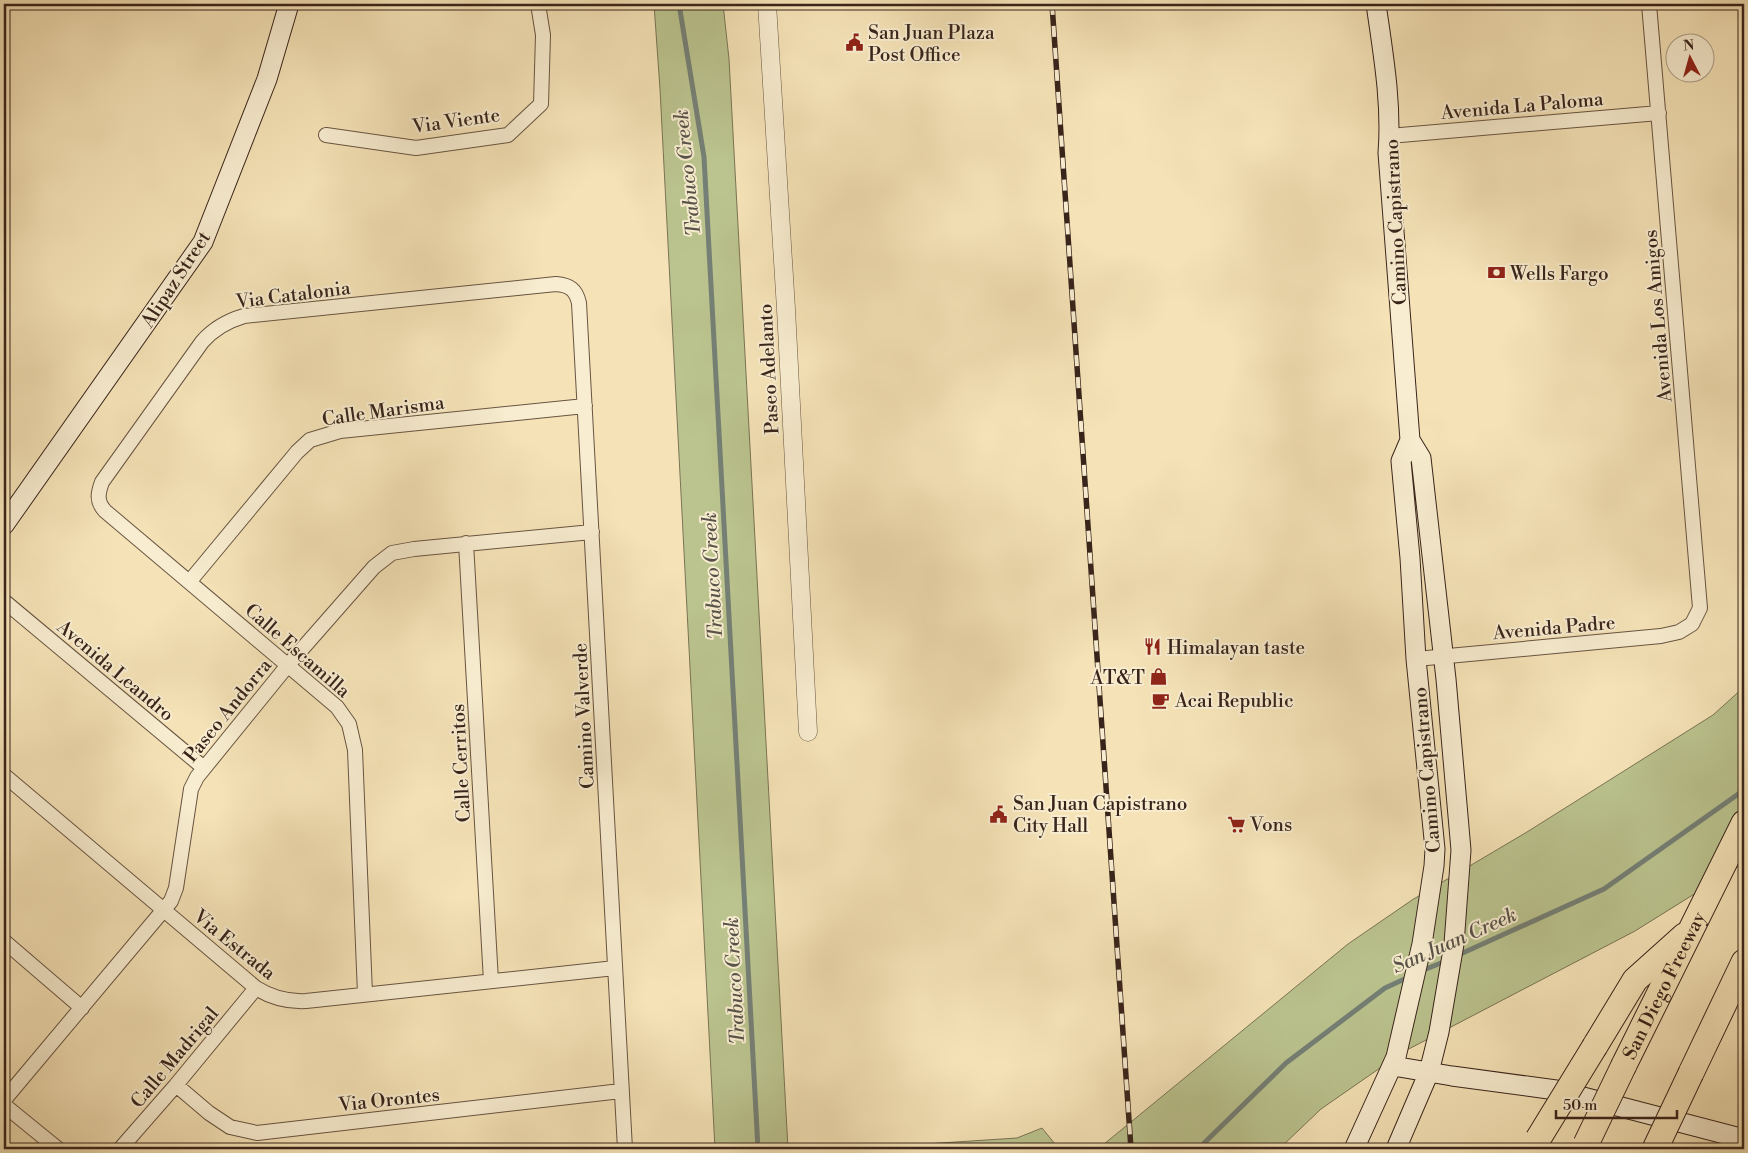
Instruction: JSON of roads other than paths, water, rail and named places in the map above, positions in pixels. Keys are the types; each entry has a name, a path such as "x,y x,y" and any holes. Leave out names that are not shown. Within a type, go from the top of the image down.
{"highway":[{"name":"San Diego Freeway","path":"1585,1147 1744,823"},
{"path":"1535,1144 1636,980 1696,923"},
{"path":"1655,1149 1744,962"}],"main road":[{"name":"Alipaz Street","path":"4,525 204,242 267,79 289,4"},
{"name":"Camino Capistrano","path":"1354,1149 1395,1061 1422,944 1435,849 1416,659 1410,558 1401,461 1410,440 1388,153 1389,136 1385,68 1376,4"},
{"name":"Camino Capistrano","path":"1396,1149 1429,1072 1439,1032 1454,944 1461,850 1444,656 1426,508 1422,458 1410,440"},
{"path":"1395,1061 1429,1072 1556,1090 1742,1142"}],"street":[{"name":"Via Viente","path":"326,135 416,148 508,135 541,104 543,35 538,4"},
{"name":"Paseo Adelanto","path":"767,4 786,309 808,732"},
{"name":"Avenida Los Amigos","path":"1649,4 1700,608 1692,624"},
{"name":"Avenida La Paloma","path":"1389,136 1659,113"},
{"name":"Via Catalonia","path":"102,482 202,342 210,332 231,320 244,316 556,284 568,286"},
{"name":"Camino Valverde","path":"568,286 574,289 579,303 625,1149"},
{"name":"Calle Marisma","path":"190,581 297,452 310,440 340,431 585,406"},
{"name":"Calle Escamilla","path":"102,482 98,498 100,506 337,707 349,724 355,760 365,994"},
{"name":"Paseo Andorra","path":"4,1100 171,902 176,888 191,789 204,768 288,665 374,566 392,553 414,548 592,532"},
{"name":"Calle Cerritos","path":"466,543 491,981"},
{"name":"Avenida Leandro","path":"4,601 204,768"},
{"name":"Avenida Padre","path":"1416,659 1661,636 1679,632 1692,624"},
{"name":"Via Estrada","path":"4,775 256,988 275,998 295,1001 615,968"},
{"path":"4,940 82,1008"},
{"name":"Calle Madrigal","path":"120,1149 256,988"},
{"name":"Via Orontes","path":"176,1085 230,1127 256,1132 621,1091"},
{"path":"4,1105 58,1149"}],"waterway":[{"name":"Trabuco Creek","path":"679,4 704,157 758,1149"},
{"name":"San Juan Creek","path":"1456,956 1604,889 1744,790"},
{"name":"San Juan Creek","path":"1421,971 1446,961"},
{"name":"San Juan Creek","path":"1198,1149 1286,1063 1385,988 1409,977"}],"railway":[{"path":"1052,4 1131,1149"}],"place":[{"name":"San Juan Plaza Post Office","path":"854,43"},
{"name":"Wells Fargo","path":"1496,273"},
{"name":"Himalayan taste","path":"1153,647"},
{"name":"AT&T","path":"1159,677"},
{"name":"Acai Republic","path":"1161,700"},
{"name":"San Juan Capistrano City Hall","path":"999,814"},
{"name":"Vons","path":"1236,824"}]}
